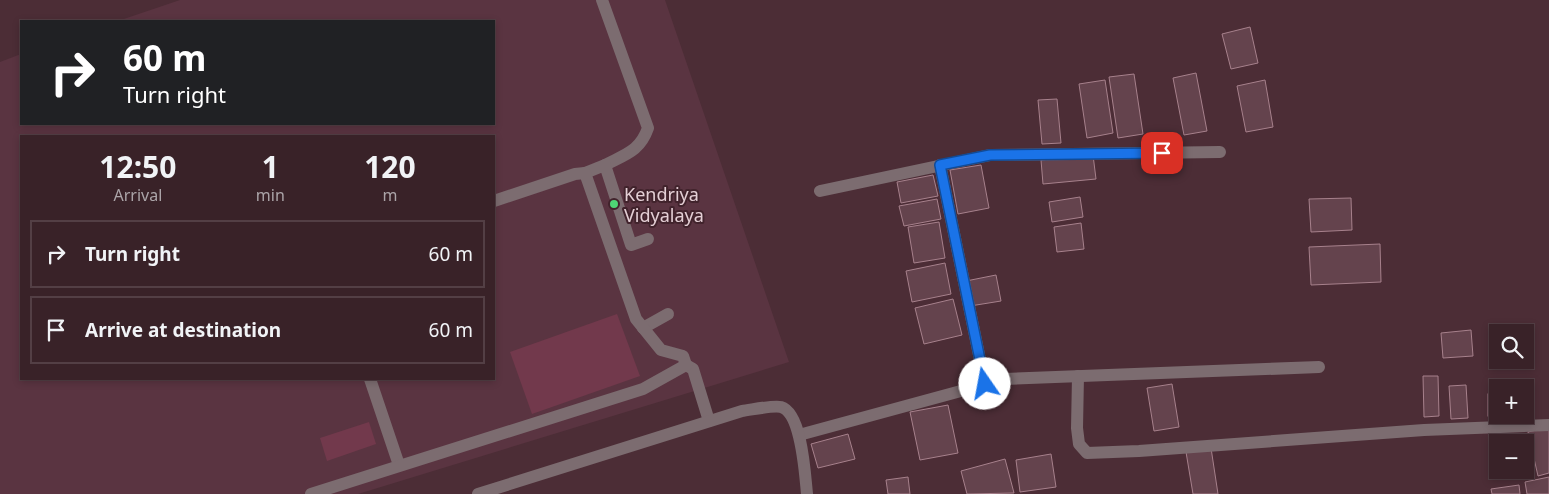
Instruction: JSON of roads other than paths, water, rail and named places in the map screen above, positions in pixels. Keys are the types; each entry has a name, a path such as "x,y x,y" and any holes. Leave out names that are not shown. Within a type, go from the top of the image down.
{"street":[{"path":"495,201 606,165 634,150 644,140 648,128 602,0"},
{"path":"820,191 990,155 1220,152"},
{"path":"606,165 631,245 648,239"},
{"path":"940,165 985,384"},
{"path":"585,173 636,319 661,350 683,356 686,364 693,369 709,421"},
{"path":"643,328 668,314"},
{"path":"311,494 643,389 686,364"},
{"path":"799,435 1005,379 1319,367"},
{"path":"1078,376 1077,428 1080,444 1087,453 1424,430 1549,425"},
{"path":"370,380 399,465"},
{"path":"478,494 742,411 780,407 789,412 799,435 807,494"}],"place":[{"name":"Kendriya Vidyalaya","path":"614,204"}]}
